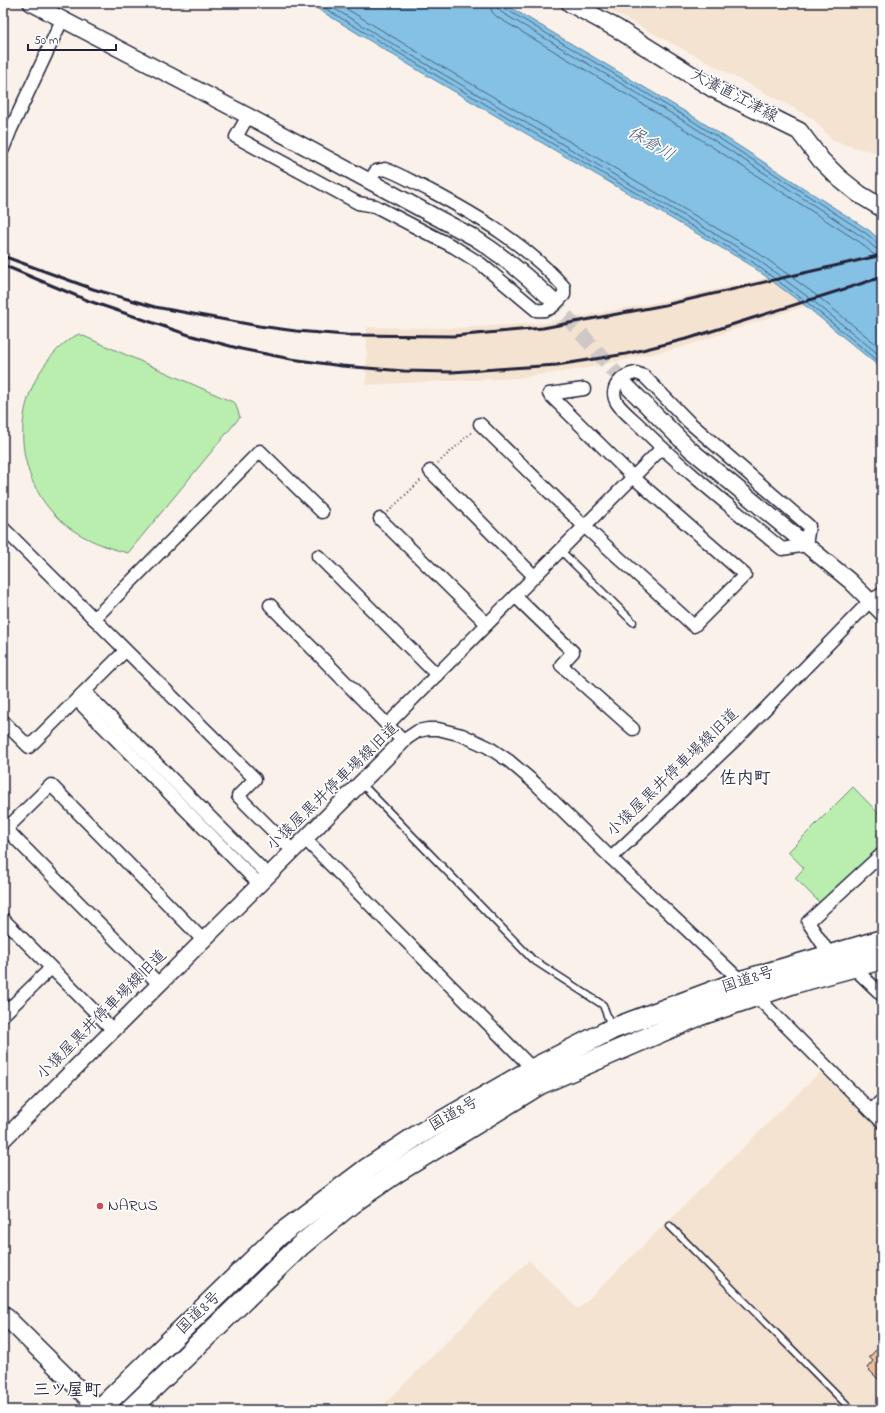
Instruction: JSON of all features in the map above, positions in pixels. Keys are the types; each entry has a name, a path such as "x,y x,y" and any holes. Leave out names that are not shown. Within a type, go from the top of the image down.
{"highway":[{"name":"国道8号","path":"99,1410 278,1236 368,1168 418,1134 533,1069 612,1029 748,988 830,955 882,940"},
{"name":"国道8号","path":"130,1410 300,1246 352,1203 397,1172 540,1084 700,1015 748,988 794,983 882,959"}],"main road":[{"name":"大瀁直江津線","path":"570,3 616,28 714,89 799,131 821,160 839,178 859,194 882,208"},
{"path":"3,1314 99,1410"}],"street":[{"path":"31,3 370,180 487,245 527,276 551,299"},
{"path":"3,149 62,20"},
{"path":"248,116 236,137 358,203 375,206 454,247 481,264 536,310 544,311 550,309 564,295 564,287 536,260 479,218 452,202 385,169 376,171 370,180"},
{"path":"636,373 644,376 689,422 809,526 806,545 782,549 662,448 617,402 614,390 618,381 629,374 636,373"},
{"path":"629,388 690,449 850,581 876,597 882,612"},
{"path":"480,424 584,526 694,626 745,575 634,477 549,394 584,389"},
{"path":"388,724 662,448"},
{"path":"94,619 260,451 322,512"},
{"path":"430,471 534,576"},
{"path":"380,519 487,624"},
{"path":"3,528 254,779 238,796 293,851"},
{"path":"318,556 437,675"},
{"path":"515,596 573,652 561,665 633,729"},
{"name":"小猿屋黒井停車場線旧道","path":"3,1140 403,741 418,731 438,729 462,735 488,747 536,784 611,858 736,739 876,597"},
{"path":"270,605 403,741"},
{"path":"3,721 29,746 126,651"},
{"path":"81,696 264,880"},
{"path":"159,984 5,830 51,785 203,940"},
{"path":"304,839 533,1069"},
{"path":"830,955 808,922 882,854"},
{"path":"611,858 748,988 882,1122"},
{"path":"3,919 113,1030"},
{"path":"853,967 882,995"},
{"path":"3,1014 51,968"},
{"path":"871,1111 882,1100"}],"lane":[{"path":"560,550 634,622"},
{"path":"361,783 532,959 603,1005 612,1029"},
{"path":"670,1226 848,1406 844,1410"}],"shaded area":[{"path":"596,3 882,3 882,153 860,149 833,141 812,118"},
{"path":"882,249 882,283 783,313 684,347 583,369 517,378 366,385 367,327 456,328 543,323 658,302 754,281"},
{"path":"820,1072 882,1131 882,1410 378,1410 529,1260 578,1309"}],"green space":[{"path":"79,334 235,403 240,417 128,553 97,543 77,533 60,520 40,496 31,478 25,459 23,421 27,402 34,383 44,366 55,352 68,340"},
{"path":"853,787 882,817 882,848 821,904 795,878 804,868 788,852"}],"water":[{"name":"保倉川","path":"308,3 503,3 694,117 870,231 882,242 882,369 807,307 749,264 421,72"}],"building":[{"path":"882,1344 882,1383 867,1368 873,1361 869,1357"}],"tunnel":[{"path":"551,299 629,388"}],"railway":[{"path":"3,256 93,289 155,307 259,326 346,335 453,336 543,328 665,305 882,255"},
{"path":"3,265 89,301 189,335 241,349 291,359 342,366 404,371 452,372 557,365 626,354 690,338 882,277"}],"place":[{"name":"NARUS","path":"100,1206"}],"district":[{"name":"佐内町","path":"745,778"},
{"name":"三ツ屋町","path":"67,1390"}]}
